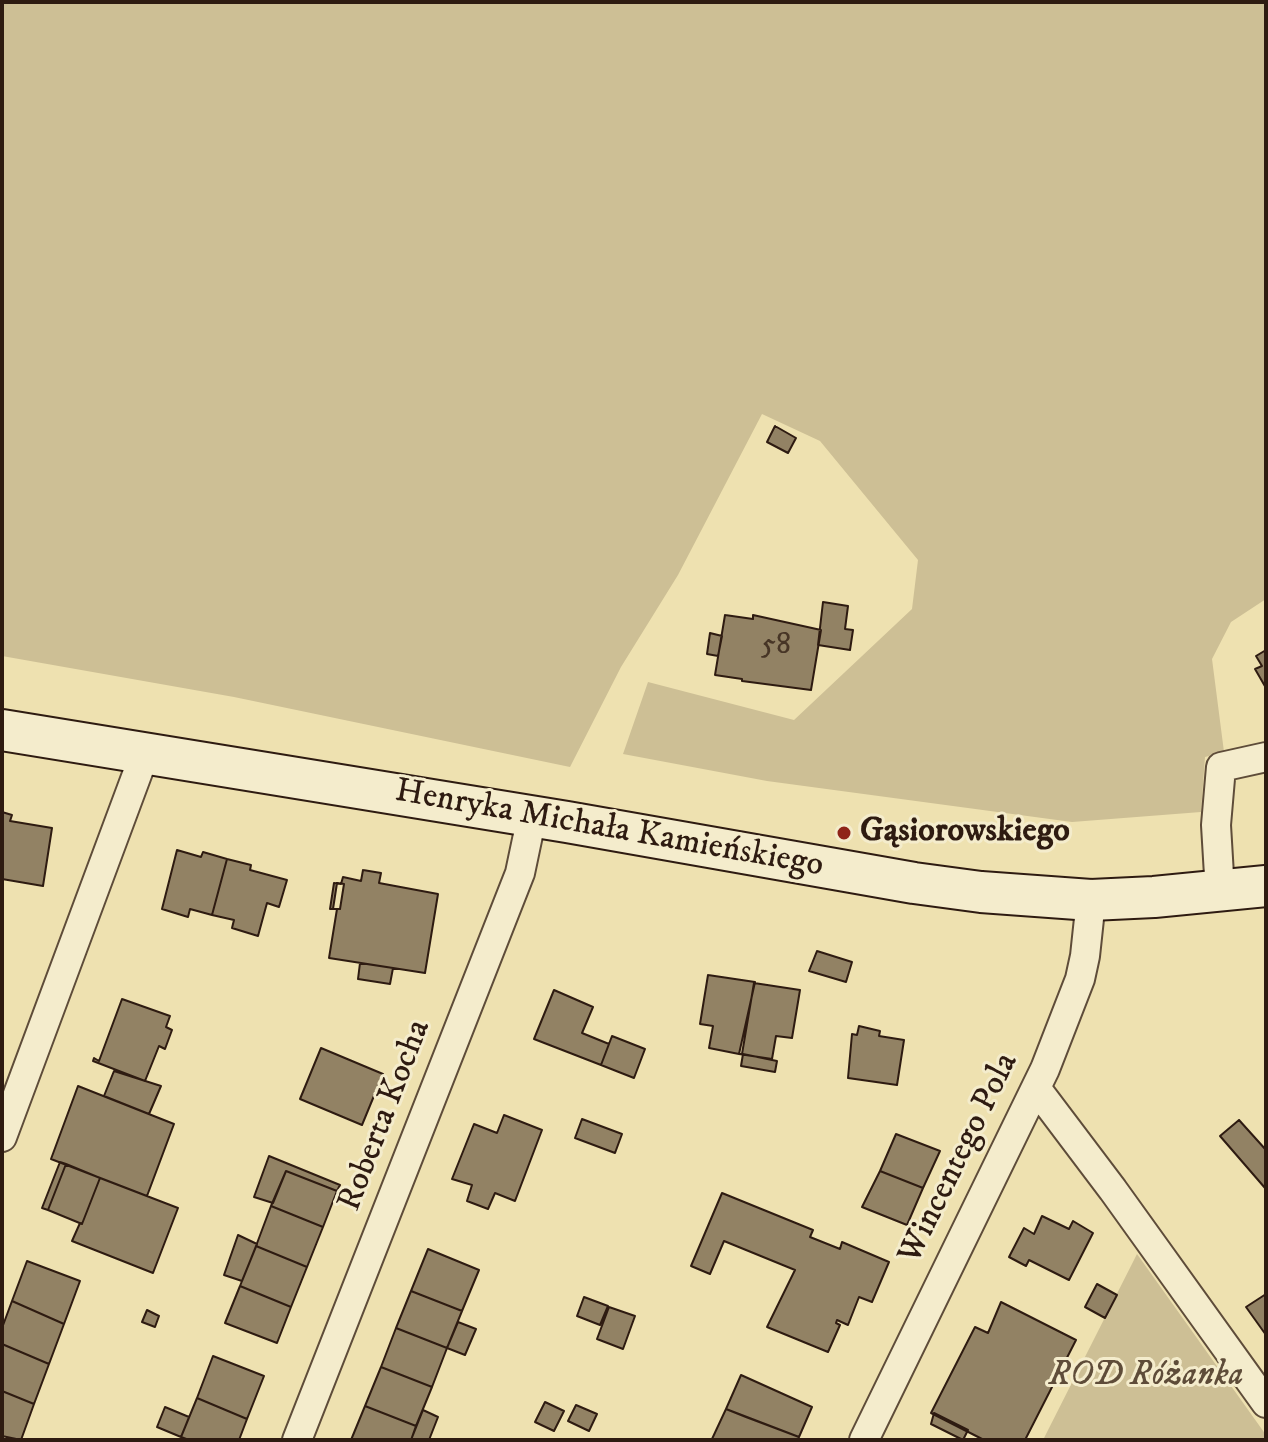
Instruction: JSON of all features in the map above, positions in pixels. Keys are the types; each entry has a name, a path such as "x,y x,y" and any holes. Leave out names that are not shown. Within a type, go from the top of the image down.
{"street":[{"name":"Henryka Michała Kamieńskiego","path":"2,730 981,892 1091,900 1266,886"},
{"path":"2,1137 145,753"},
{"path":"1220,892 1216,825 1221,767 1266,757"},
{"name":"Roberta Kocha","path":"297,1440 520,873 532,816"},
{"name":"Wincentego Pola","path":"864,1440 1036,1088 1080,979 1091,900"},
{"path":"1036,1088 1266,1403"}],"green space":[{"path":"2,2 1266,2 1266,599 1231,622 1212,659 1224,752 1205,757 1201,812 1072,822 767,781 623,754 648,682 794,720 912,609 918,560 820,441 762,414 678,575 621,667 570,767 234,697 2,656"},
{"name":"ROD Różanka","path":"1137,1254 1266,1435 1266,1440 1043,1440"}],"building":[{"path":"775,426 796,438 788,453 767,442"},
{"path":"823,602 848,606 845,629 853,630 850,650 818,645"},
{"path":"725,615 753,619 753,615 821,630 811,690 715,675"},
{"path":"710,633 722,636 718,656 707,654"},
{"path":"1266,650 1266,688 1255,669 1262,666 1256,656"},
{"path":"2,812 12,815 10,821 52,828 43,886 2,879"},
{"path":"177,850 201,857 203,852 227,859 212,915 190,909 188,917 162,909"},
{"path":"227,859 251,865 250,870 287,880 279,907 267,903 258,936 232,928 234,920 212,915"},
{"path":"363,870 381,873 379,883 438,894 425,973 329,958 337,909 330,909 334,883 341,884 343,877 361,881"},
{"path":"337,883 344,884 340,909 333,909"},
{"path":"817,951 852,962 846,982 809,971"},
{"path":"360,963 393,968 390,984 358,979"},
{"path":"708,975 755,982 739,1054 709,1048 713,1026 700,1024"},
{"path":"754,983 800,990 792,1038 776,1036 772,1059 739,1054 742,1054"},
{"path":"554,990 593,1007 582,1033 609,1044 601,1065 534,1039"},
{"path":"122,999 170,1016 166,1027 172,1030 165,1049 159,1046 145,1081 93,1061 94,1058 99,1061"},
{"path":"859,1026 880,1031 879,1036 904,1040 897,1085 848,1078 852,1034 857,1035"},
{"path":"612,1036 645,1049 634,1078 601,1065"},
{"path":"321,1048 383,1074 362,1125 300,1099"},
{"path":"743,1054 777,1061 775,1072 741,1066"},
{"path":"114,1071 161,1086 149,1114 104,1096"},
{"path":"78,1086 174,1124 147,1196 51,1159"},
{"path":"504,1115 542,1130 515,1201 495,1193 488,1209 467,1201 472,1185 452,1179 474,1124 497,1133"},
{"path":"582,1119 622,1134 615,1153 575,1138"},
{"path":"1239,1120 1266,1150 1265,1188 1220,1136"},
{"path":"896,1134 940,1151 923,1188 880,1171"},
{"path":"269,1156 340,1185 337,1191 286,1171 273,1203 254,1197"},
{"path":"60,1162 66,1164 48,1210 42,1208"},
{"path":"66,1164 100,1178 82,1224 48,1210"},
{"path":"286,1171 337,1191 323,1227 271,1206"},
{"path":"880,1171 923,1188 907,1225 862,1207"},
{"path":"100,1178 178,1208 153,1273 72,1241"},
{"path":"722,1193 813,1230 810,1237 840,1249 842,1242 889,1262 872,1302 859,1297 848,1325 837,1320 836,1323 840,1325 828,1352 767,1327 795,1270 724,1241 710,1274 691,1266"},
{"path":"271,1206 323,1227 307,1267 256,1246"},
{"path":"1042,1216 1069,1229 1073,1221 1093,1233 1069,1280 1029,1260 1026,1266 1009,1257 1024,1228 1034,1234"},
{"path":"238,1235 257,1244 242,1281 224,1275"},
{"path":"256,1246 307,1267 291,1307 240,1286"},
{"path":"428,1249 479,1270 462,1311 411,1291"},
{"path":"27,1261 80,1281 64,1324 12,1301"},
{"path":"1097,1284 1117,1295 1105,1318 1085,1307"},
{"path":"240,1286 291,1307 277,1343 225,1323"},
{"path":"411,1291 462,1311 447,1348 396,1328"},
{"path":"1266,1294 1266,1335 1246,1307"},
{"path":"584,1297 608,1306 600,1325 577,1316"},
{"path":"12,1301 64,1324 49,1364 2,1344 2,1328"},
{"path":"1001,1302 1076,1340 1025,1440 984,1440 931,1413 975,1327 988,1333"},
{"path":"609,1307 635,1316 623,1349 597,1339"},
{"path":"147,1310 159,1316 155,1327 142,1322"},
{"path":"458,1322 476,1329 465,1355 447,1348"},
{"path":"396,1328 447,1348 432,1387 381,1367"},
{"path":"2,1344 49,1364 34,1404 2,1391"},
{"path":"213,1356 264,1376 247,1419 197,1398"},
{"path":"381,1367 432,1387 416,1426 365,1406"},
{"path":"741,1375 812,1407 799,1437 726,1409"},
{"path":"2,1391 34,1404 21,1440 2,1436"},
{"path":"197,1398 247,1419 239,1440 189,1440 181,1437"},
{"path":"545,1402 564,1411 554,1431 535,1422"},
{"path":"576,1405 597,1414 589,1431 568,1421"},
{"path":"365,1406 416,1426 411,1440 351,1440"},
{"path":"165,1407 189,1417 181,1437 157,1427"},
{"path":"726,1409 799,1437 798,1440 712,1439"},
{"path":"423,1410 438,1417 429,1440 411,1440"},
{"path":"934,1413 968,1430 963,1440 931,1424"}],"place":[{"name":"Gąsiorowskiego","path":"844,833"}]}
